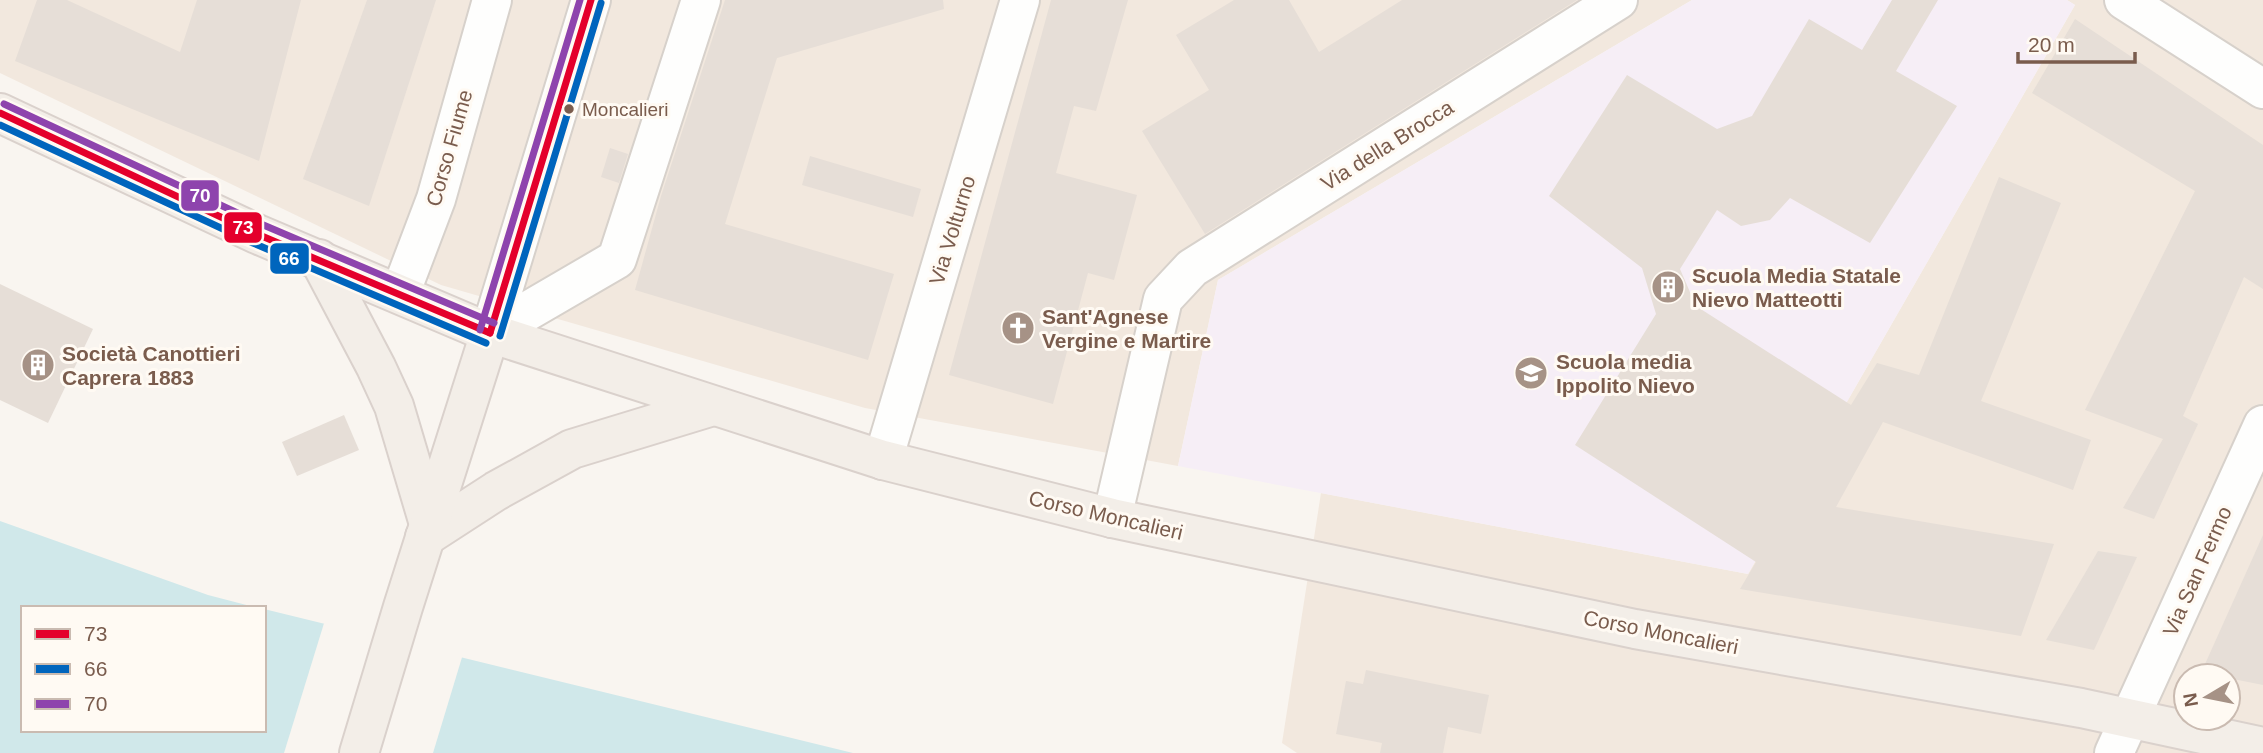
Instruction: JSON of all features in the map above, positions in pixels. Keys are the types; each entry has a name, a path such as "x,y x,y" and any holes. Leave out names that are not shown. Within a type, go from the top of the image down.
{"main road":[{"name":"Corso Moncalieri","path":"0,113 257,234 490,333 883,460 1112,518 1634,629 2130,718 2263,747"},
{"path":"319,259 394,406 427,531"},
{"path":"359,753 490,333"},
{"path":"427,531 572,449 713,406"}],"street":[{"name":"Corso Fiume","path":"400,294 436,199 492,0"},
{"path":"490,333 591,0"},
{"path":"490,333 617,259 701,0"},
{"name":"Via Volturno","path":"883,460 1020,0"},
{"name":"Via della Brocca","path":"1112,518 1163,299 1192,268 1618,0"},
{"path":"2124,0 2263,89"},
{"name":"Via San Fermo","path":"2114,753 2263,425"}],"shaded area":[{"path":"0,0 1692,0 1218,280 1178,466 865,408 441,285 0,73"},
{"name":"Scuola media Ippolito Nievo","path":"1692,0 2067,0 2075,5 1748,574 1178,466 1218,280"},
{"path":"2067,0 2263,0 2263,753 1297,753 1282,743 1321,493 1748,574 2075,5"}],"water":[{"path":"0,521 208,595 250,606 21,606 21,732 266,732 266,609 853,753 0,753"}],"pier":[{"path":"325,620 463,654 433,753 284,753"}],"building":[{"path":"37,0 67,0 180,52 197,0 301,0 259,161 15,61"},
{"path":"367,0 436,0 369,206 303,179"},
{"path":"725,0 943,0 944,9 777,58 725,224 894,274 868,360 635,290 661,196"},
{"name":"Sant'Agnese Vergine e Martire","path":"1051,0 1128,0 1096,111 1074,106 1056,173 1137,195 1114,280 1088,273 1053,404 949,375"},
{"path":"1234,0 1289,0 1319,52 1402,0 1577,0 1205,234 1142,131 1209,90 1176,35"},
{"path":"1892,0 1938,0 1896,71 1957,106 1870,243 1790,198 1770,220 1741,226 1717,210 1680,269 1696,306 1851,405 1877,363 1919,375 1999,177 2061,203 1981,401 2091,440 2073,490 1883,422 1836,507 2054,544 2021,636 1740,589 1756,562 1575,445 1656,314 1642,268 1549,196 1627,75 1717,129 1752,116 1809,19 1862,50"},
{"path":"2075,19 2263,145 2263,289 2244,277 2183,416 2198,424 2154,519 2123,508 2163,439 2085,410 2195,191 2032,93"},
{"path":"610,148 628,154 619,183 601,177"},
{"path":"810,156 921,189 913,217 802,185"},
{"name":"Società Canottieri Caprera 1883","path":"0,284 93,329 48,423 0,400"},
{"path":"344,415 359,450 297,476 282,442"},
{"path":"2263,535 2263,685 2242,681 2242,662 2206,662"},
{"path":"2098,551 2137,557 2094,650 2046,640"},
{"path":"1366,670 1489,695 1481,734 1448,727 1443,753 1380,753 1382,743 1336,734 1346,681 1363,684"}],"transit line":[{"name":"70","path":"480,330 580,0"},
{"name":"73","path":"490,333 591,0"},
{"name":"66","path":"500,336 601,3"},
{"name":"70","path":"4,104 261,224 494,323"},
{"name":"73","path":"0,113 257,234 490,333"},
{"name":"66","path":"0,125 253,243 486,343"}],"place":[{"name":"Moncalieri","path":"569,109"},
{"name":"Scuola Media Statale Nievo Matteotti","path":"1668,287"},
{"name":"Sant'Agnese Vergine e Martire","path":"1018,328"},
{"name":"Società Canottieri Caprera 1883","path":"38,365"},
{"name":"Scuola media Ippolito Nievo","path":"1531,373"}]}
